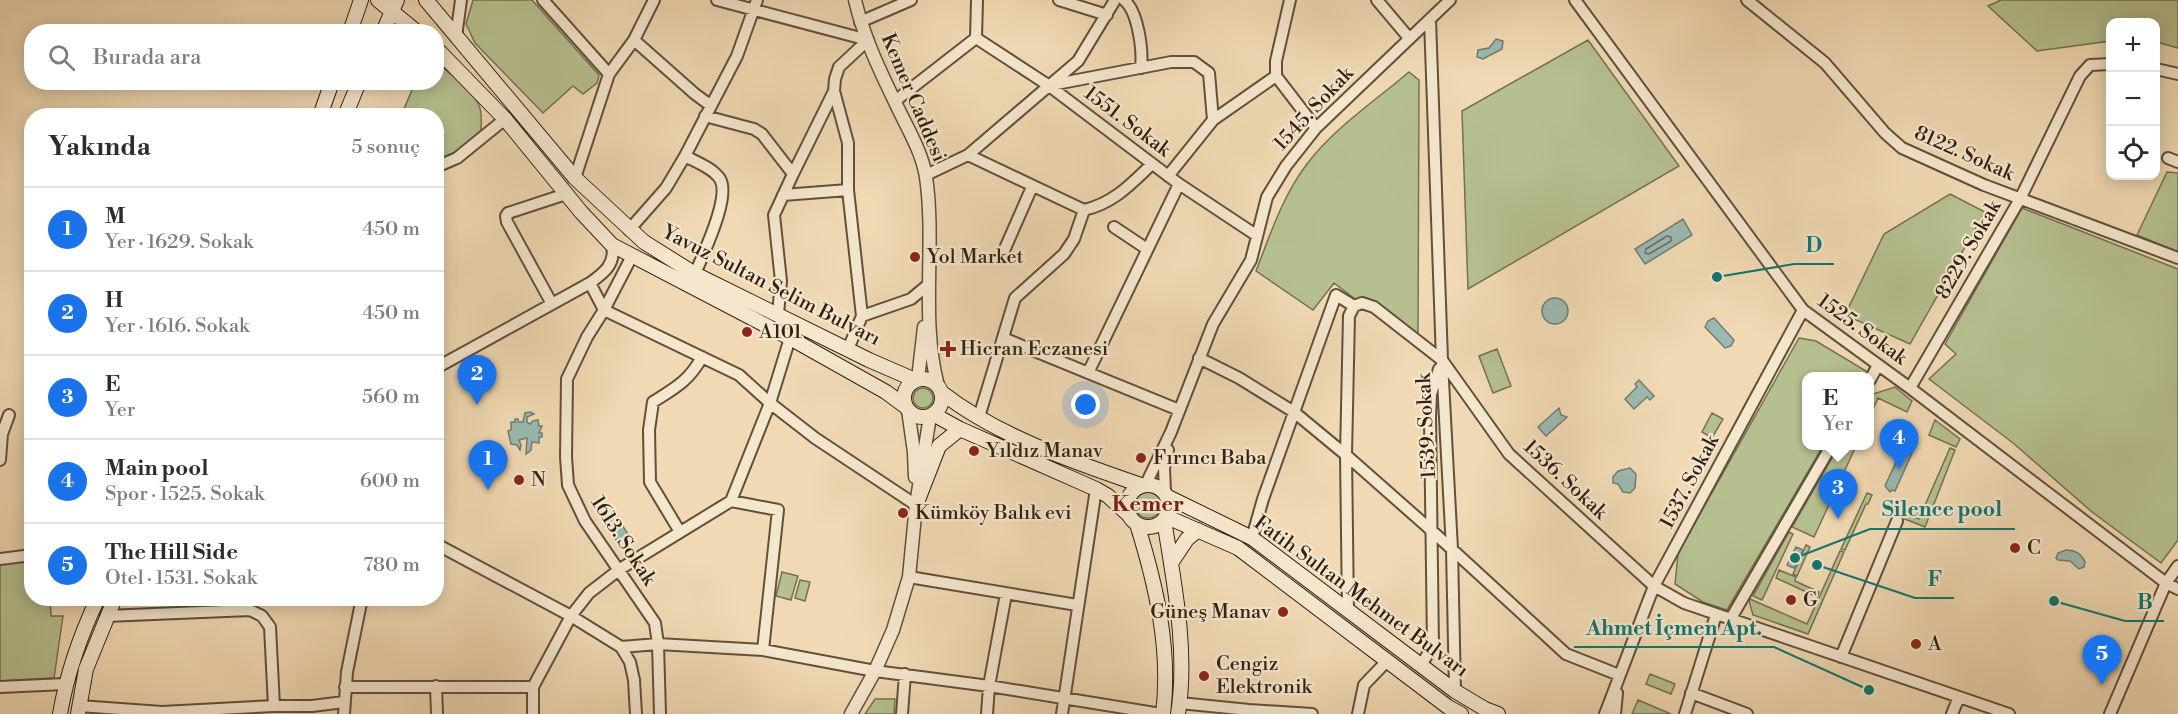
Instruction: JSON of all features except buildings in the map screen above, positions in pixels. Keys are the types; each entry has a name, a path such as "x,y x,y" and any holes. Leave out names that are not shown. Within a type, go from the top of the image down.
{"main road":[{"path":"353,24 361,0"},
{"path":"380,0 392,4 410,24"},
{"name":"Yavuz Sultan Selim Bulvarı","path":"426,0 575,178 629,230 663,256 695,274 917,380"},
{"path":"433,0 441,19"},
{"path":"386,24 392,4"},
{"name":"Yavuz Sultan Selim Bulvarı","path":"444,55 505,119 566,194 612,245 790,338 886,392 906,408"},
{"path":"444,58 453,63"},
{"path":"323,108 329,90"},
{"path":"348,108 356,90"},
{"path":"917,380 930,380 940,389 979,417 1041,447 1144,485 1157,486 1166,494 1170,509 1165,518 1154,526 1148,527 1133,519 1108,496 1096,489 932,415 918,417 906,408 904,395 906,389 917,380"},
{"path":"932,415 942,403 940,389"},
{"path":"916,505 939,446 960,429"},
{"path":"1144,485 1130,494 1128,501 1148,560 1165,648 1166,692 1162,714"},
{"name":"Fatih Sultan Mehmet Bulvarı","path":"1166,494 1252,538 1455,691 1498,714"},
{"path":"1165,518 1181,641 1179,708"},
{"name":"Fatih Sultan Mehmet Bulvarı","path":"1165,518 1238,548 1448,710 1461,714"},
{"path":"1171,563 1187,539 1198,530"},
{"path":"60,714 65,684 74,653 95,606"},
{"path":"79,710 86,669 111,606"}],"street":[{"path":"456,37 461,0"},
{"path":"575,178 609,74 634,40 654,0"},
{"path":"717,0 756,4 868,40 839,67 834,91 825,113 792,174 774,215 781,281 778,314"},
{"name":"Kemer Caddesi","path":"855,0 860,22 912,137 926,175 929,213 931,342 940,389"},
{"path":"860,22 911,0"},
{"path":"894,101 976,38 977,0"},
{"path":"1059,0 1075,2 1107,15"},
{"path":"926,175 968,155 1078,61 1115,0"},
{"path":"1124,0 1131,5 1143,52 1141,68"},
{"path":"1290,0 1276,61 1276,76 1316,128"},
{"path":"1377,0 1410,38"},
{"name":"1525. Sokak","path":"1575,0 1803,310 1910,388 2166,583 2178,589"},
{"name":"8122. Sokak","path":"1747,0 1825,63 1885,133 1902,148 2020,199 2178,258"},
{"name":"1545. Sokak","path":"1172,432 1213,324 1251,260 1267,197 1286,166 1316,128 1446,1"},
{"path":"547,2 609,74"},
{"path":"629,230 666,188 685,156 710,105 726,80 756,4"},
{"path":"1430,19 1442,360"},
{"name":"1551. Sokak","path":"976,38 1048,86 1179,184 1256,235"},
{"path":"634,40 710,105"},
{"path":"1048,86 1171,62 1194,62 1209,73 1213,120"},
{"name":"8229. Sokak","path":"1910,388 2020,199 2080,76 2090,65 2106,64"},
{"path":"2160,70 2178,74"},
{"path":"1168,176 1213,120 1276,76"},
{"path":"834,91 848,144 848,190 862,316 848,349"},
{"path":"705,117 754,129 762,134 792,174"},
{"path":"444,164 457,158 505,119"},
{"path":"968,155 1084,210 1109,202 1152,164"},
{"path":"685,156 710,169 721,180 723,200 695,274"},
{"path":"1088,373 1179,184"},
{"path":"1003,253 1032,186"},
{"path":"783,195 848,190"},
{"path":"552,304 507,222 506,216 508,213 566,194"},
{"path":"979,417 1015,298 1064,254 1074,238 1084,210"},
{"path":"1114,226 1148,249"},
{"path":"444,364 590,284 612,261 612,245"},
{"name":"1613. Sokak","path":"632,256 587,337 567,379 566,457 568,485 585,521 655,623 658,644 660,714"},
{"path":"590,284 604,310 739,375 815,438 916,505"},
{"path":"862,316 911,299 929,284"},
{"name":"Kemer Caddesi","path":"917,380 929,284"},
{"name":"1536. Sokak","path":"1294,412 1336,295 1353,306 1362,303 1374,307 1442,360 1509,454 1654,586 1683,603 1716,615 1959,697 1982,710 2009,714"},
{"path":"1348,610 1346,455 1348,337 1349,316 1353,306"},
{"name":"1537. Sokak","path":"1605,714 1654,586 1803,310"},
{"path":"533,714 534,687 571,616 589,593 620,569 732,501 770,403 790,338"},
{"path":"1003,338 1179,410"},
{"path":"680,532 650,482 649,430 653,402 680,387 702,357"},
{"path":"1199,358 1239,378 1294,412 1431,530 1566,654 1619,675"},
{"name":"1539. Sokak","path":"1421,665 1433,645 1430,417 1431,394 1442,360"},
{"name":"1539. Sokak","path":"1442,360 1452,549 1455,691"},
{"path":"1874,372 1878,365"},
{"path":"906,408 914,452 916,505"},
{"path":"1252,538 1263,499 1294,412"},
{"path":"0,460 2,434 9,415"},
{"path":"851,714 875,671 892,630 909,577 916,505 932,415"},
{"path":"1144,485 1172,432"},
{"path":"1166,494 1164,468 1172,432"},
{"path":"1730,620 1830,450"},
{"path":"1062,714 1096,489"},
{"path":"732,501 778,510 763,650"},
{"path":"1841,657 1897,521"},
{"path":"444,548 571,616 621,647 630,662 634,680 636,714"},
{"path":"0,549 4,558 24,556"},
{"path":"2110,714 2166,583 2178,566"},
{"path":"909,577 1077,605"},
{"path":"987,714 989,686 1006,594"},
{"path":"344,714 345,687 360,606"},
{"path":"106,616 250,610 262,616 270,627 272,636 274,706"},
{"path":"1685,714 1716,615"},
{"path":"621,647 658,644 763,650 875,671 989,686 1162,714"},
{"path":"1358,714 1364,685 1387,661"},
{"path":"902,714 905,674"},
{"name":"1537. Sokak","path":"1615,714 1619,675"},
{"path":"0,687 65,684"},
{"path":"436,686 437,714"},
{"path":"345,687 534,687"},
{"path":"1691,693 1747,714"},
{"path":"1952,714 1959,697"},
{"path":"79,710 162,713 234,711 274,706 312,710 344,702"},
{"path":"1179,708 1312,714"}],"green space":[{"path":"473,0 532,0 599,75 597,83 583,94 573,86 543,113 475,43 466,24"},
{"path":"2001,0 2178,0 2178,48 2160,43 2160,18 2106,18 2106,42 2037,51 1988,6"},
{"path":"1588,40 1679,166 1468,289 1462,111"},
{"path":"444,69 471,93 480,106 481,132 460,152 444,159 444,108 404,108 412,90 444,90"},
{"path":"1409,72 1419,80 1418,335 1397,331 1334,283 1313,310 1256,271 1284,202 1307,164 1342,127"},
{"path":"2167,172 2178,173 2178,252 2137,235"},
{"path":"1950,194 1985,212 1910,344 1845,315 1884,234"},
{"path":"2022,208 2178,269 2178,540 2161,563 2092,512 2013,443 1929,379 1956,354 1945,344"},
{"path":"1799,338 1816,341 1866,371 1802,372 1802,450 1821,450 1727,610 1703,602 1675,584 1678,553"},
{"path":"1497,349 1511,386 1493,393 1479,356"},
{"path":"1895,387 1912,401 1907,412 1878,398 1874,407 1874,394"},
{"path":"923,388 930,391 933,398 930,405 923,408 916,405 913,398 916,391"},
{"path":"1712,413 1723,419 1712,438 1702,432"},
{"path":"1935,420 1960,439 1956,447 1929,435"},
{"path":"1950,448 1955,450 1925,527 1890,513 1892,508 1919,519"},
{"path":"1837,450 1854,450 1814,537 1792,527"},
{"path":"1148,492 1157,496 1161,505 1157,514 1148,518 1139,514 1135,505 1139,496"},
{"path":"1867,493 1872,495 1868,504 1845,550 1841,549"},
{"path":"1789,532 1793,534 1762,600 1753,596"},
{"path":"1806,545 1810,547 1797,576 1793,574"},
{"path":"1840,551 1844,552 1808,634 1753,615 1750,599 1807,624"},
{"path":"24,558 24,606 50,606 51,616 63,616 54,678 0,681 0,560"},
{"path":"1779,570 1796,577 1795,581 1819,592 1817,597 1776,578"},
{"path":"782,572 798,576 791,600 776,596"},
{"path":"800,580 810,582 805,601 795,598"},
{"path":"1650,674 1675,684 1671,694 1646,684"},
{"path":"875,699 895,699 894,714 865,714"},
{"path":"1638,700 1671,714 1632,714"}],"water":[{"path":"1496,39 1503,41 1502,49 1483,59 1477,57 1478,50 1489,48"},
{"path":"1683,219 1692,235 1645,264 1635,249"},
{"path":"1555,298 1564,302 1568,311 1564,320 1555,324 1546,320 1542,311 1546,302"},
{"path":"1714,318 1734,340 1731,346 1725,348 1705,327 1708,321"},
{"path":"1639,380 1654,396 1650,400 1647,397 1634,409 1625,399 1637,387 1635,384"},
{"path":"1559,408 1561,415 1567,417 1546,436 1538,427"},
{"path":"525,413 534,414 527,417 527,422 530,424 538,420 539,426 542,426 539,433 542,433 542,437 539,437 539,443 532,442 531,450 526,454 527,438 519,440 520,450 517,445 511,444 508,431 511,430 511,422 518,419 518,422 523,422"},
{"path":"1907,445 1913,451 1895,491 1890,492 1885,486 1903,447 1906,448"},
{"path":"1630,468 1636,474 1635,488 1630,493 1623,492 1618,484 1613,483 1613,477 1618,471"},
{"path":"614,512 629,536 618,543 603,519"},
{"path":"1796,547 1803,550 1794,568 1787,565"},
{"path":"2066,550 2079,554 2085,562 2084,567 2079,569 2070,561 2056,558 2058,553"}],"place":[{"name":"Yol Market","path":"915,257"},
{"name":"D","path":"1717,277"},
{"name":"A101","path":"747,332"},
{"name":"Hicran Eczanesi","path":"948,349"},
{"name":"H","path":"477,405"},
{"name":"Yıldız Manav","path":"974,451"},
{"name":"Fırıncı Baba","path":"1141,458"},
{"name":"Main pool","path":"1899,469"},
{"name":"N","path":"519,480"},
{"name":"M","path":"488,490"},
{"name":"Kümköy Balık evi","path":"903,513"},
{"name":"E","path":"1838,519"},
{"name":"C","path":"2015,548"},
{"name":"Silence pool","path":"1795,558"},
{"name":"F","path":"1817,565"},
{"name":"G","path":"1791,600"},
{"name":"B","path":"2054,601"},
{"name":"Güneş Manav","path":"1283,612"},
{"name":"A","path":"1916,644"},
{"name":"Cengiz Elektronik","path":"1204,676"},
{"name":"The Hill Side","path":"2102,685"},
{"name":"Ahmet İçmen Apt.","path":"1869,690"}],"district":[{"name":"Kemer","path":"1148,504"}]}
